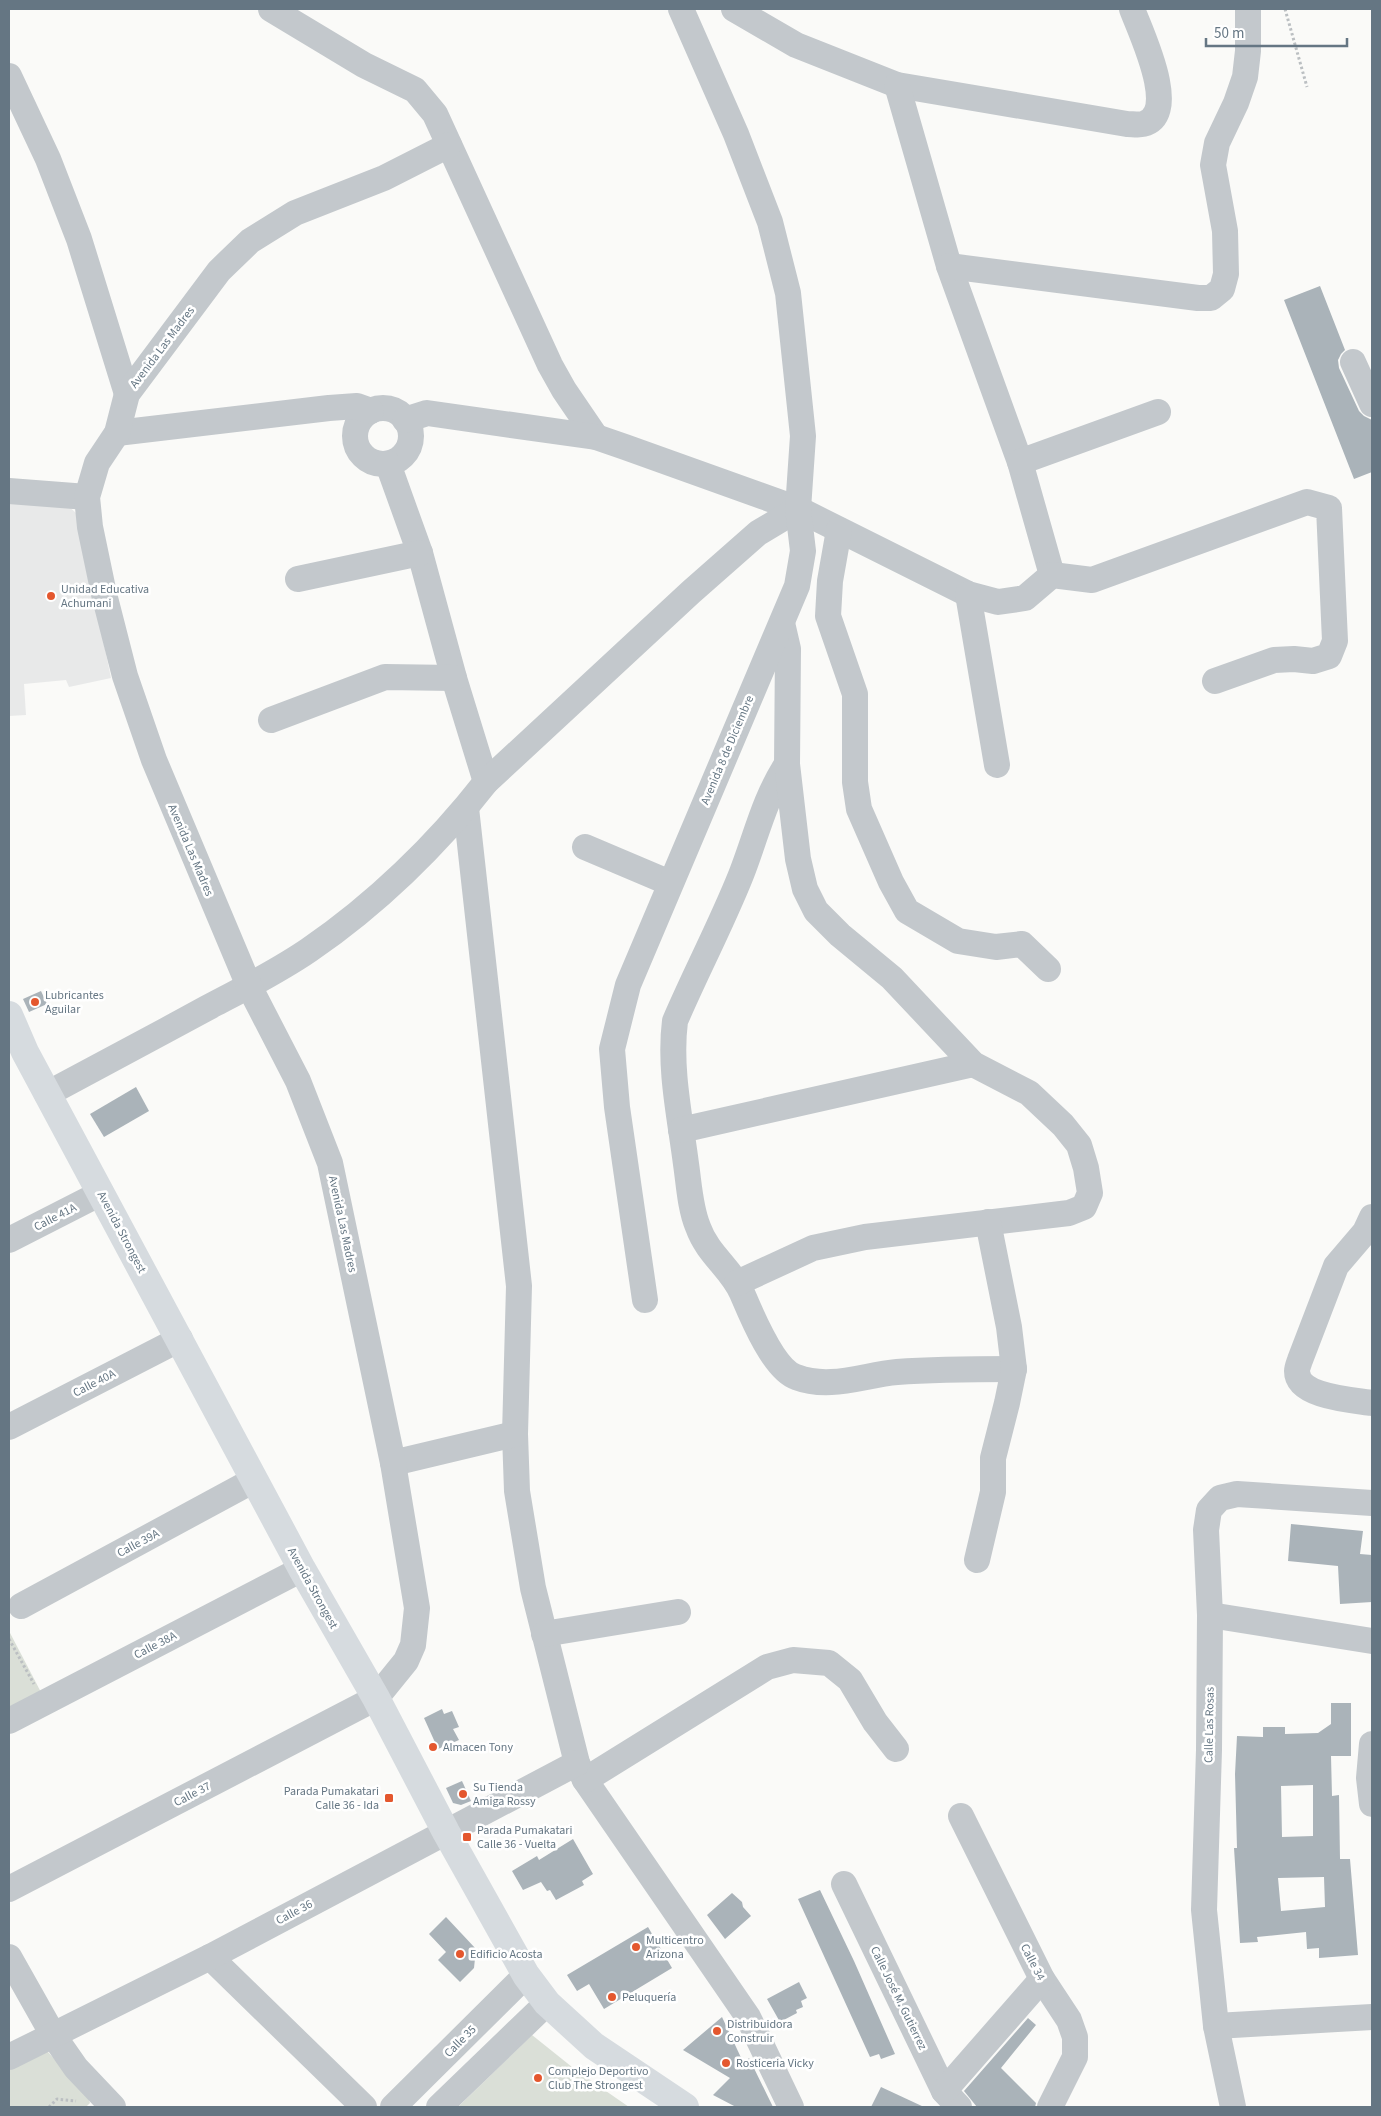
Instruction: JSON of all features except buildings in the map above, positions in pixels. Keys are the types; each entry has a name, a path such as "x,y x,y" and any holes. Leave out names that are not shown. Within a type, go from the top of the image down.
{"main road":[{"name":"Avenida Strongest","path":"9,1015 17,1056 47,1094 302,1569 376,1698 446,1832 526,1975 546,2003 594,2046 684,2107"}],"street":[{"path":"270,9 364,65 415,90 435,114 550,365 564,390 596,437"},
{"name":"Avenida 8 de Diciembre","path":"645,1300 616,1108 612,1049 628,985 782,623 797,586 804,551 798,509 802,436 788,293 770,222 740,142 681,9"},
{"path":"734,9 796,45 897,85 1128,124 1143,124 1154,117 1160,100 1156,73 1132,9"},
{"path":"949,266 1198,298 1210,298 1222,289 1226,274 1225,231 1213,165 1217,143 1236,103 1245,78 1248,51 1248,9"},
{"path":"9,76 48,159 79,239 127,394"},
{"path":"897,85 949,266 1020,462 1052,575"},
{"name":"Avenida Las Madres","path":"376,1698 406,1661 413,1645 417,1608 393,1463 330,1163 298,1081 249,986 154,760 125,676 104,594 90,527 87,497 97,463 117,434 127,394 219,271 250,241 295,213 384,178 449,145"},
{"path":"1353,362 1372,404"},
{"path":"117,434 329,408 357,406 371,411"},
{"path":"380,408 398,413 405,420 410,438 408,447 403,455 388,464 380,464 364,457 356,442 358,424 363,417 371,411 380,408"},
{"path":"405,420 427,412 596,437 798,509 968,594 998,602 1025,598 1052,575 1092,580 1307,502 1329,508 1335,641 1329,656 1314,661 1274,660 1215,681"},
{"path":"1020,462 1158,412"},
{"path":"388,464 420,553 454,678 486,782"},
{"path":"9,491 87,497"},
{"path":"47,1094 249,986 308,952 352,919 383,892 466,808 486,782 691,592 758,533 798,509"},
{"path":"839,530 830,581 828,616 855,694 855,782 859,809 890,882 907,911 958,941 996,947 1022,944 1048,969"},
{"path":"298,580 420,553"},
{"path":"968,594 997,766"},
{"path":"738,1283 813,1248 865,1237 1069,1213 1084,1207 1090,1193 1086,1168 1078,1145 1063,1125 1028,1093 973,1064 892,978 840,935 816,912 805,889 798,859 787,764 788,649 782,623"},
{"path":"271,720 385,677 454,678"},
{"path":"787,764 767,798 740,876 675,1021 672,1046 682,1130 697,1227 711,1253 738,1283 767,1346 779,1363 794,1377 814,1381 841,1382 894,1372 1014,1369"},
{"path":"466,808 519,1286 514,1434 517,1490 533,1588 544,1634 581,1771 748,2017 791,2107"},
{"path":"585,847 670,883"},
{"path":"682,1130 973,1064"},
{"name":"Calle 41A","path":"9,1240 101,1193"},
{"path":"1372,1216 1365,1232 1336,1266 1300,1360 1297,1373 1303,1385 1318,1393 1372,1403"},
{"path":"977,1560 993,1492 992,1458 1007,1404 1014,1369 1009,1327 988,1222"},
{"name":"Calle 40A","path":"9,1427 180,1339"},
{"path":"393,1463 514,1434"},
{"name":"Calle 39A","path":"21,1606 254,1480"},
{"name":"Calle Las Rosas","path":"1233,2107 1216,2026 1204,1910 1209,1750 1210,1614 1206,1530 1210,1510 1220,1498 1237,1494 1372,1503"},
{"name":"Calle 38A","path":"9,1721 302,1569"},
{"path":"544,1634 678,1612"},
{"path":"1210,1614 1372,1641"},
{"name":"Calle 36","path":"9,2057 210,1957 446,1832 581,1771 767,1667 793,1660 829,1663 850,1680 875,1722 896,1749"},
{"name":"Calle 37","path":"9,1889 376,1698"},
{"path":"1372,1744 1369,1778 1372,1804"},
{"name":"Calle 34","path":"961,1816 1042,1979 1069,2020 1075,2037 1075,2057 1050,2107"},
{"name":"Calle José M. Gutierrez","path":"844,1884 951,2099"},
{"path":"9,1957 53,2035 76,2068 113,2107"},
{"path":"210,1957 364,2107"},
{"name":"Calle 35","path":"393,2107 526,1975"},
{"path":"951,2099 1042,1979"},
{"path":"439,2107 546,2003"},
{"path":"1216,2026 1372,2017"}],"path":[{"path":"1285,9 1307,87"},
{"path":"9,1639 44,1702"},
{"path":"49,2107 57,2099 86,2102"}],"shaded area":[{"name":"Unidad Educativa Achumani","path":"9,503 65,503 77,514 111,678 69,687 66,680 24,684 26,715 9,716"},
{"path":"9,1631 44,1698 9,1717"},
{"name":"Complejo Deportivo Club The Strongest","path":"532,2035 577,2071 629,2107 458,2107"},
{"path":"38,2041 87,2095 90,2103 86,2107 9,2107 9,2057"}],"place":[{"name":"Unidad Educativa Achumani","path":"51,596"},
{"name":"Lubricantes Aguilar","path":"35,1002"},
{"name":"Almacen Tony","path":"433,1747"},
{"name":"Su Tienda Amiga Rossy","path":"463,1794"},
{"name":"Parada Pumakatari Calle 36 - Ida","path":"389,1798"},
{"name":"Parada Pumakatari Calle 36 - Vuelta","path":"467,1837"},
{"name":"Multicentro Arizona","path":"636,1947"},
{"name":"Edificio Acosta","path":"460,1954"},
{"name":"Peluquería","path":"612,1997"},
{"name":"Distribuidora Construir","path":"717,2031"},
{"name":"Rosticeria Vicky","path":"726,2063"},
{"name":"Complejo Deportivo Club The Strongest","path":"538,2078"}]}
